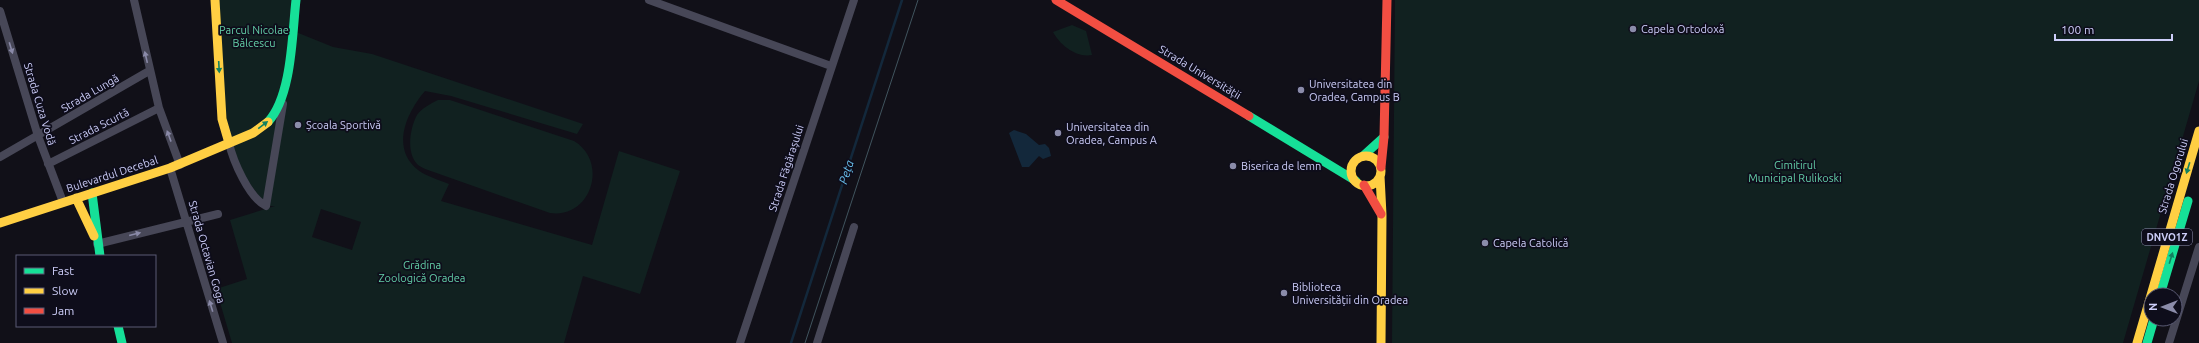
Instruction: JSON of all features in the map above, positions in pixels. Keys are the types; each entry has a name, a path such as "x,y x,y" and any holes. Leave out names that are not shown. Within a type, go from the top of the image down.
{"main road":[{"path":"215,0 222,119 229,143"},
{"name":"Bulevardul Decebal","path":"0,223 170,168 253,133 269,121 278,108 284,92 296,0"},
{"name":"Strada Universității","path":"1056,0 1331,167 1360,183 1382,215"},
{"path":"1381,343 1381,172 1384,137 1387,0"},
{"name":"Strada Ogorului","path":"2137,343 2154,280 2199,131"},
{"path":"1331,167 1354,162 1384,137"},
{"path":"1354,162 1352,172 1360,183 1374,184 1381,172 1379,162 1372,157 1363,156"},
{"name":"Strada Ogorului","path":"2162,287 2199,164"},
{"path":"92,193 97,244 100,255"},
{"path":"76,198 97,244"},
{"path":"118,327 122,343"},
{"path":"2147,343 2152,327"}],"street":[{"path":"134,0 149,71 159,108 180,164"},
{"path":"649,0 831,66"},
{"name":"Strada Făgărașului","path":"740,343 854,0"},
{"name":"Strada Cuza Vodă","path":"0,11 38,136 63,202"},
{"name":"Strada Lungă","path":"0,157 149,71"},
{"path":"229,143 233,160 256,200 266,206 284,92"},
{"name":"Strada Scurtă","path":"48,164 159,108"},
{"name":"Strada Octavian Goga","path":"170,168 223,343"},
{"path":"97,244 218,214"},
{"path":"817,343 854,227"},
{"path":"2169,343 2199,247"}],"green space":[{"path":"215,0 296,0 291,30 333,47 372,54 583,124 577,134 451,96 425,91 412,109 407,119 403,141 405,151 410,161 418,170 449,184 441,201 592,245 619,151 680,171 640,294 583,276 564,343 232,343 216,289 247,279 230,220 275,206 266,206 233,160 229,143","holes":["321,209 361,222 352,250 312,237"]},
{"name":"Cimitirul Municipal Rulikoski","path":"1395,0 2199,0 2199,81 2123,343 1392,343"},
{"path":"1072,25 1086,31 1092,55 1080,54 1069,50 1060,42 1053,32"},
{"path":"438,100 450,100 574,141 585,150 591,162 593,175 585,198 576,207 564,212 550,213 419,166 411,153 410,140 412,126 417,115 426,106"}],"water":[{"path":"1014,130 1026,134 1039,145 1045,144 1049,148 1051,156 1043,159 1039,156 1029,167 1022,167 1009,133"}],"waterway":[{"name":"Peța","path":"791,343 902,0"}],"tram line":[{"path":"805,343 918,0"}],"traffic: fast":[{"path":"268,122 276,111 282,97 290,64 296,0"},
{"path":"1249,116 1356,181"},
{"path":"1363,156 1384,137"},
{"path":"92,193 100,255"},
{"path":"2162,287 2188,201"},
{"path":"118,327 122,343"},
{"path":"2147,343 2152,327"}],"traffic: slow":[{"path":"215,0 222,119 229,143"},
{"path":"0,223 170,168 253,133 268,122"},
{"path":"2137,343 2199,131"},
{"path":"1366,156 1372,157 1380,165 1381,171 1380,177 1372,185 1366,186 1360,185 1352,177 1351,171 1352,165 1360,157 1366,156"},
{"path":"1380,176 1382,215 1381,343"},
{"path":"76,198 94,236"}],"traffic: jam":[{"path":"1056,0 1249,116"},
{"path":"1381,167 1384,137 1387,0"},
{"path":"1364,185 1381,214"}],"place":[{"name":"Capela Ortodoxă","path":"1633,29"},
{"name":"Universitatea din Oradea, Campus B","path":"1301,90"},
{"name":"Școala Sportivă","path":"298,125"},
{"name":"Universitatea din Oradea, Campus A","path":"1058,133"},
{"name":"Biserica de lemn","path":"1233,166"},
{"name":"Capela Catolică","path":"1485,243"},
{"name":"Biblioteca Universității din Oradea","path":"1284,293"}],"park label":[{"name":"Parcul Nicolae Bălcescu","path":"254,36"},
{"name":"Grădina Zoologică Oradea","path":"422,271"}]}
